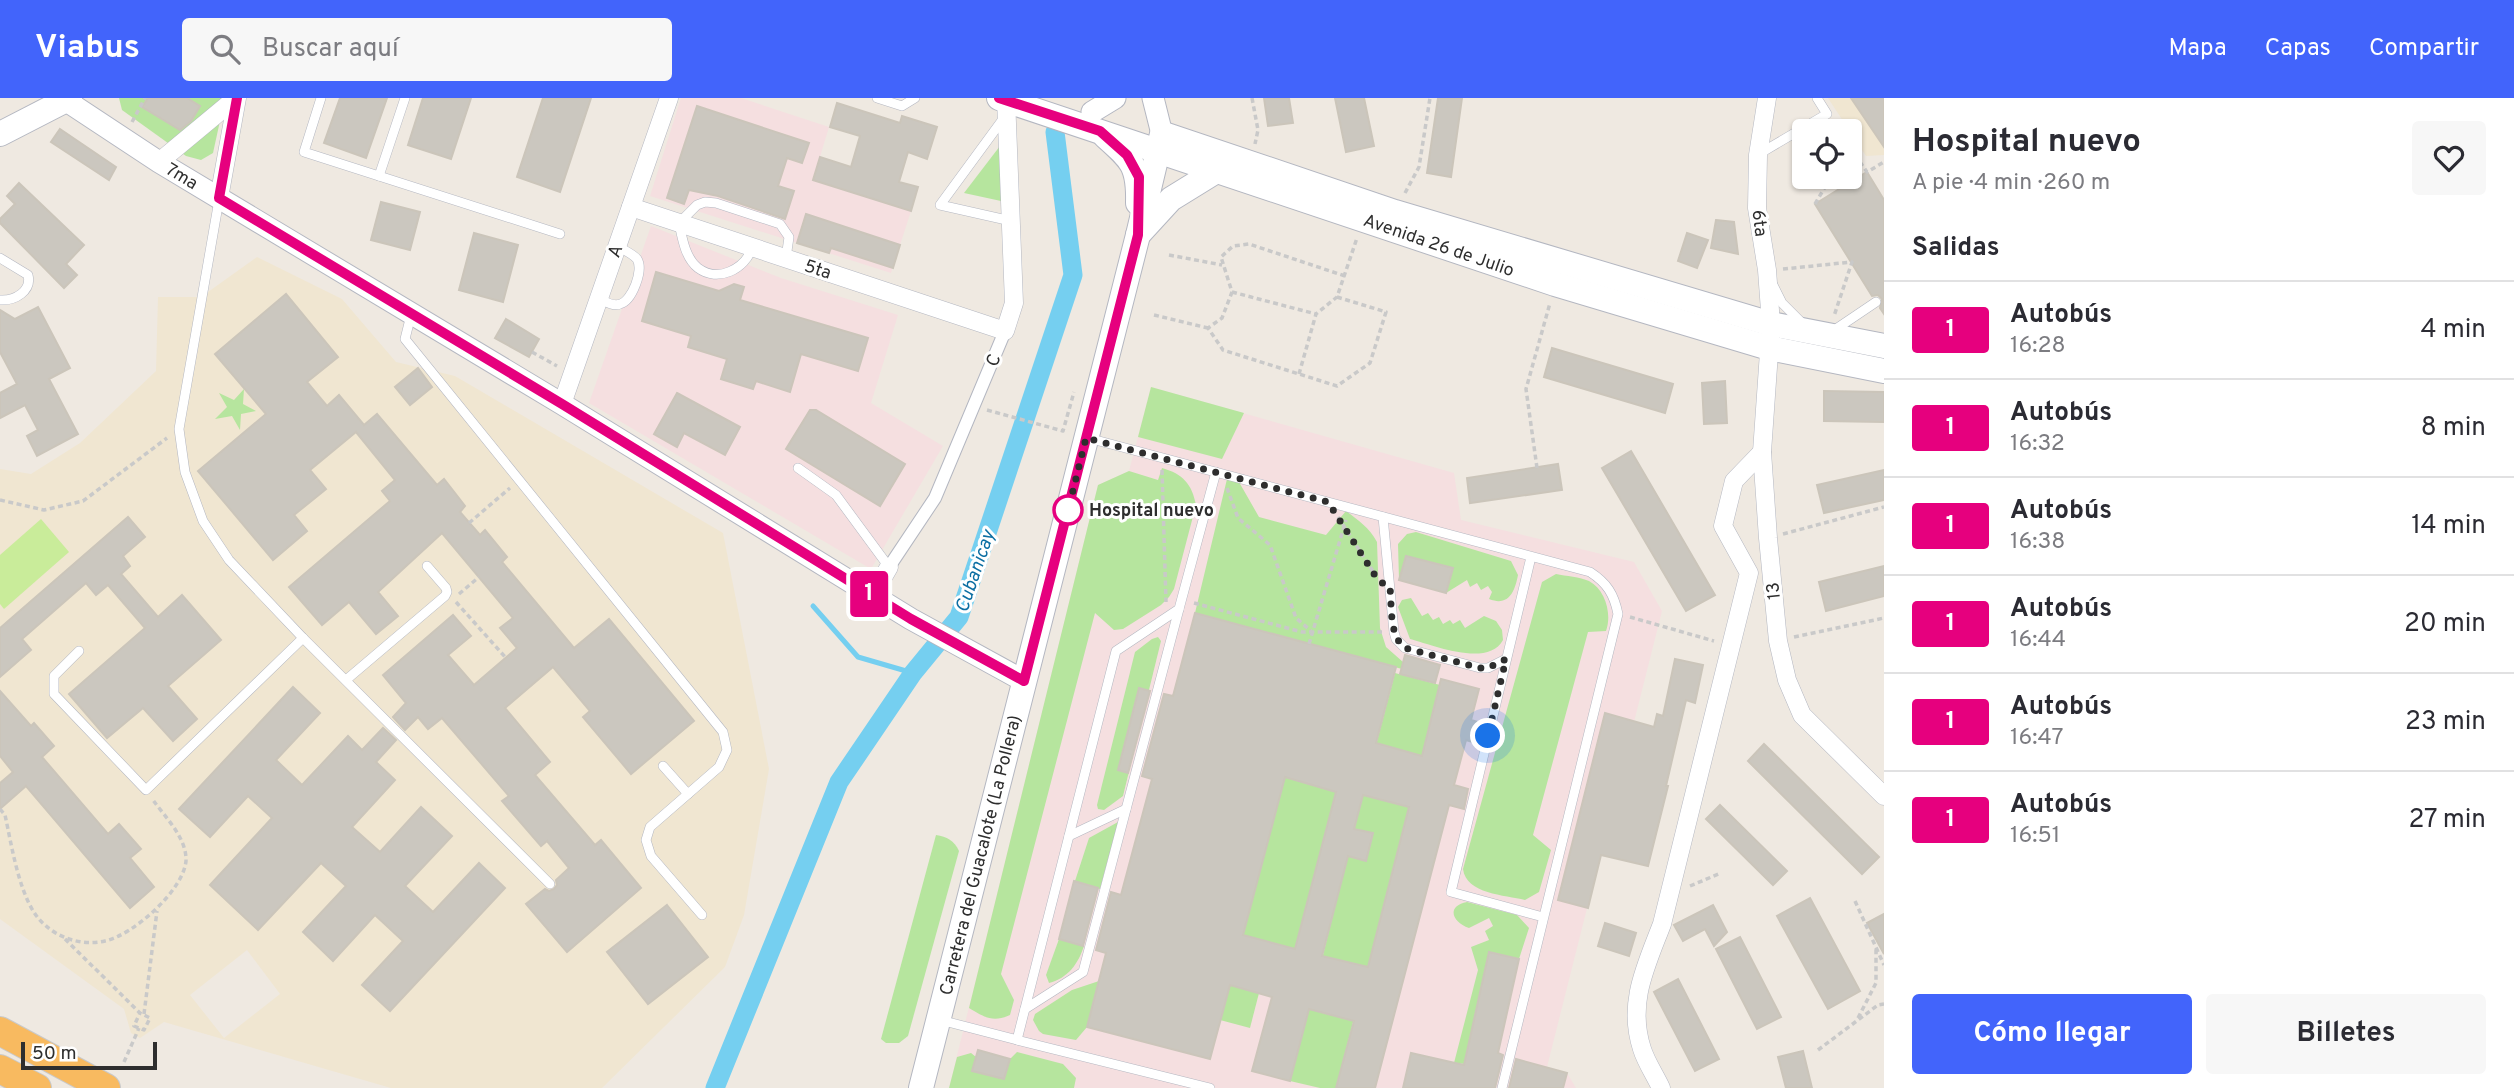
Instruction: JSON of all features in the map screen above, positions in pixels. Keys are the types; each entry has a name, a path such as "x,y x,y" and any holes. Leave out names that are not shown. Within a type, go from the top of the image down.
{"highway":[{"path":"0,1031 106,1088"},
{"path":"7,1077 37,1088"}],"main road":[{"path":"0,134 66,99"},
{"name":"Avenida 26 de Julio","path":"1015,102 1084,118 1160,142 1251,163 1770,336 1884,371"},
{"path":"1084,118 1127,155 1139,177 1138,235"},
{"name":"Avenida 26 de Julio","path":"1160,142 1217,170 1555,284 1770,336 1827,335 1884,346"},
{"name":"Carretera del Guacalote (La Pollera)","path":"921,1088 1160,142"},
{"path":"1138,235 1171,199 1217,170"}],"street":[{"path":"159,162 237,98"},
{"path":"219,198 237,98"},
{"name":"A","path":"562,404 669,98"},
{"path":"1084,118 1115,98"},
{"path":"1153,98 1160,142"},
{"path":"1160,142 1163,98"},
{"name":"6ta","path":"1767,98 1758,155 1757,208 1767,270 1770,336"},
{"name":"7ma","path":"66,99 159,162 562,404 872,596 1024,681"},
{"name":"C","path":"872,596 935,498 975,406 1014,303 1011,220 1015,102"},
{"name":"5ta","path":"631,207 1005,331"},
{"name":"13","path":"1770,336 1762,452 1778,641 1787,680 1802,715 1884,796"},
{"path":"1661,1088 1642,1049 1635,1004 1669,895 1749,573 1723,526 1734,481 1762,452"}],"lane":[{"path":"321,98 304,152 560,234"},
{"path":"379,176 405,98"},
{"path":"877,98 902,106 915,98"},
{"path":"1758,155 1827,114 1817,98"},
{"path":"1011,220 940,205 1015,102"},
{"path":"219,198 179,429 185,472 203,521 229,560 303,638 550,884"},
{"path":"752,248 743,264 733,271 709,273 698,268 690,259 678,223 697,205 705,202 780,224 789,237 786,258"},
{"path":"598,299 616,305 630,297 639,267 637,259 617,246"},
{"path":"0,258 28,275 30,283 26,291 8,300 0,300"},
{"path":"1767,270 1782,303 1800,322 1827,335 1876,302"},
{"path":"411,313 405,339 723,732 727,750 719,767 650,827 646,840 651,856 702,915"},
{"path":"1086,438 1590,572 1601,579 1610,590 1618,614 1502,1088"},
{"path":"798,468 835,495 889,567"},
{"path":"1025,1009 1083,972 1216,472"},
{"path":"1383,517 1396,639 1405,648 1480,668 1488,668 1506,659"},
{"path":"1531,556 1451,892 1544,917"},
{"path":"346,680 445,596 446,588 428,566"},
{"path":"1017,1040 1116,651 1166,618 1181,604"},
{"path":"79,651 54,676 54,694 146,790 303,638"},
{"path":"663,766 688,794"},
{"path":"1069,836 1126,808"},
{"path":"939,1019 1210,1088"}],"path":[{"path":"123,139 145,98"},
{"path":"1251,163 1258,130 1252,98"},
{"path":"1395,212 1419,167 1430,98"},
{"path":"1862,165 1867,172 1884,162"},
{"path":"1815,204 1824,189"},
{"path":"1299,374 1316,314 1337,297 1364,219"},
{"path":"1208,328 1222,318 1232,292 1221,257 1233,246 1249,244 1345,276"},
{"path":"1169,255 1222,265"},
{"path":"1767,270 1852,262 1827,335"},
{"path":"1537,468 1526,389 1555,284"},
{"path":"1232,292 1316,314"},
{"path":"1154,315 1208,328 1223,351 1337,386 1370,363 1385,312 1337,297"},
{"path":"531,352 571,374"},
{"path":"975,406 1062,431 1074,392"},
{"path":"0,500 44,510 83,501 179,429"},
{"path":"1162,468 1166,618"},
{"path":"1216,472 1226,484 1238,518 1270,545 1296,618 1313,632"},
{"path":"470,523 519,480"},
{"path":"1328,502 1378,580 1390,588"},
{"path":"1768,538 1884,507"},
{"path":"1310,644 1349,508"},
{"path":"479,577 453,599 506,658"},
{"path":"1181,604 1302,632 1395,632"},
{"path":"64,937 83,942 106,941 144,920 157,909 184,871 184,846 146,790"},
{"path":"0,809 5,815 30,906 43,924 64,937 142,1014 150,1018 144,1030 134,1026 142,1014 157,909"},
{"path":"1669,895 1721,873"},
{"path":"1855,901 1884,965"},
{"path":"1857,1021 1876,983 1876,948"},
{"path":"1818,1050 1878,1005 1884,1004"},
{"path":"124,1062 139,1028"}],"shaded area":[{"path":"681,98 741,98 829,127 813,180 911,211 891,273 650,196"},
{"path":"1828,98 1884,98 1884,155 1866,156 1862,150 1862,119 1842,119"},
{"path":"651,226 781,278 898,315 871,403 943,446 871,569 589,403"},
{"path":"257,257 342,299 396,362 455,376 723,533 769,769 744,915 725,967 602,1088 391,1088 164,1022 140,1038 131,1033 124,1009 0,919 0,469 31,474 80,443 156,371 158,297 201,297","holes":["247,950 280,994 224,1038 190,995"]},
{"path":"1151,387 1454,473 1461,520 1634,562 1662,611 1547,1067 1567,1073 1576,1088 949,1088 1098,485 1129,471"}],"green space":[{"path":"119,98 225,98 213,153 201,160 186,156 122,110"},
{"path":"1000,146 1001,201 964,193"},
{"path":"1151,387 1244,413 1222,459 1138,437"},
{"path":"244,389 243,404 256,411 241,414 240,430 232,416 215,419 227,407 219,393 234,400"},
{"path":"1162,468 1176,473 1185,481 1192,491 1196,505 1174,589 1161,605 1123,629 1114,630 1095,613 1001,974 1014,1000 1010,1015 999,1019 989,1018 969,1008 1098,485 1129,471 1158,480"},
{"path":"1227,479 1239,482 1259,517 1326,535 1346,511 1367,528 1377,542 1380,628 1386,647 1403,662 1402,669 1195,613"},
{"path":"41,519 69,552 4,609 0,604 0,555"},
{"path":"1416,532 1511,561 1518,575 1513,592 1506,599 1496,601 1489,599 1492,592 1488,586 1481,590 1477,583 1470,587 1467,580 1446,593 1452,568 1406,556 1399,580 1398,544 1407,534"},
{"path":"1556,574 1581,578 1595,585 1606,603 1608,625 1606,631 1588,632 1533,835 1551,850 1539,892 1525,900 1497,895 1471,884 1463,869 1542,582"},
{"path":"1411,598 1422,616 1428,613 1433,620 1439,617 1443,624 1450,620 1453,624 1460,620 1465,628 1484,616 1496,621 1502,630 1503,640 1496,648 1473,654 1410,639 1398,607 1402,600"},
{"path":"1158,637 1161,641 1123,796 1104,810 1098,809 1135,652"},
{"path":"1395,673 1440,685 1418,773 1372,760"},
{"path":"1289,761 1302,782 1320,787 1341,776 1290,967 1271,943 1254,938 1249,955 1238,952"},
{"path":"1366,782 1380,799 1395,803 1398,792 1412,795 1363,987 1318,975"},
{"path":"1118,822 1100,889 1075,881 1089,838"},
{"path":"936,835 950,840 959,851 908,1036 899,1043 886,1043 881,1039"},
{"path":"1467,902 1517,915 1529,928 1519,959 1489,953 1465,1064 1454,1063 1478,970 1471,947 1489,940 1485,931 1493,926 1489,918 1469,928 1459,922 1455,918 1454,910"},
{"path":"1059,939 1084,946 1071,969 1062,978 1049,983 1046,975"},
{"path":"1099,981 1087,1027 1076,1040 1039,1031 1033,1020 1035,1014 1072,990"},
{"path":"1230,985 1259,993 1250,1028 1220,1020"},
{"path":"1314,990 1358,1003 1336,1088 1320,1088 1290,1081"},
{"path":"1017,1052 1063,1064 1076,1078 1074,1088 949,1088 957,1057 971,1053 976,1057 973,1071 1003,1079 1010,1059"}],"building":[{"path":"148,98 187,98 200,106 191,121 180,130 142,107"},
{"path":"340,98 387,98 366,158 324,143"},
{"path":"423,98 471,98 451,159 408,145"},
{"path":"543,98 591,98 560,192 517,177"},
{"path":"1264,98 1289,98 1293,123 1268,126"},
{"path":"1335,98 1364,98 1374,146 1346,152"},
{"path":"1438,98 1462,98 1451,177 1427,173"},
{"path":"1851,98 1884,98 1884,147"},
{"path":"837,103 900,123 902,116 937,127 927,159 908,152 899,182 918,187 911,211 813,180 820,157 851,167 860,136 830,127"},
{"path":"697,106 809,143 802,163 787,158 778,186 794,191 785,219 718,196 689,190 684,204 667,198"},
{"path":"60,129 116,167 109,180 51,142"},
{"path":"1867,172 1884,200 1884,314 1880,308 1882,299 1878,295 1872,296 1815,204 1839,189 1862,189 1862,175"},
{"path":"19,183 84,245 66,264 77,275 64,288 0,223 0,219 15,204 7,196"},
{"path":"381,202 420,212 410,250 371,240"},
{"path":"806,214 900,245 893,268 831,248 829,253 797,243"},
{"path":"1716,220 1734,222 1738,254 1711,248"},
{"path":"474,233 518,245 503,302 459,290"},
{"path":"1687,233 1708,240 1697,268 1678,261"},
{"path":"656,272 719,291 734,284 744,287 740,300 868,338 858,371 801,354 790,392 756,381 753,389 721,379 727,359 688,347 691,336 642,321"},
{"path":"286,294 338,357 307,382 327,406 339,395 364,425 377,414 437,485 444,479 465,506 460,512 480,535 485,530 507,557 502,562 574,648 609,619 694,721 631,774 583,717 590,711 553,667 505,708 550,762 535,775 595,845 601,840 641,888 567,952 526,904 545,889 554,889 556,880 569,868 547,841 541,846 502,801 509,796 442,718 428,729 418,717 405,730 393,717 406,703 383,675 453,615 471,636 448,655 474,685 517,648 500,628 513,618 442,533 378,592 398,616 376,634 349,602 322,625 289,587 390,501 382,491 395,480 356,432 310,470 326,489 294,515 307,531 273,560 198,471 266,414 215,354"},
{"path":"38,307 70,368 49,379 78,434 37,456 27,436 38,430 25,405 0,418 0,393 17,384 0,352 0,310 15,319"},
{"path":"506,319 539,339 529,357 495,338"},
{"path":"1552,348 1673,384 1665,413 1544,377"},
{"path":"418,368 432,387 410,405 395,387"},
{"path":"1725,381 1727,423 1704,424 1702,383"},
{"path":"1824,391 1884,392 1884,422 1824,421"},
{"path":"677,393 740,427 725,455 684,433 677,447 654,434"},
{"path":"810,410 816,410 905,464 880,506 786,449"},
{"path":"1631,451 1715,595 1686,611 1602,468"},
{"path":"1558,464 1562,490 1470,503 1467,478"},
{"path":"1884,470 1884,500 1824,513 1817,485"},
{"path":"128,517 145,537 123,556 130,566 121,574 158,617 182,595 221,640 168,686 197,719 173,741 143,708 107,738 69,694 145,628 108,585 96,595 86,583 22,639 31,650 0,677 0,628"},
{"path":"1406,556 1453,568 1446,593 1399,580"},
{"path":"1884,566 1884,596 1826,611 1819,582"},
{"path":"1195,613 1396,667 1376,743 1422,756 1441,679 1479,689 1471,720 1484,724 1479,744 1466,740 1454,785 1468,789 1464,809 1449,805 1375,1088 1336,1088 1354,1021 1309,1009 1290,1081 1252,1071 1272,997 1230,985 1210,1059 1087,1027 1106,953 1096,950 1111,892 1121,895 1152,779 1142,776 1164,694 1173,696","holes":["1285,777 1336,792 1295,949 1243,935","1363,795 1409,807 1368,967 1322,956 1348,856 1366,861 1373,833 1354,829"]},
{"path":"1405,655 1440,665 1435,683 1400,674"},
{"path":"1675,659 1703,665 1695,703 1686,700 1648,866 1601,855 1588,908 1558,900 1605,713 1654,727 1657,714 1663,716"},
{"path":"293,687 320,713 276,760 302,785 348,736 362,750 383,728 396,740 376,762 395,780 352,827 380,852 421,807 452,836 405,886 433,912 479,863 505,888 390,1011 362,985 403,941 375,915 333,961 303,932 346,886 321,863 258,930 210,885 272,818 248,796 210,837 179,809"},
{"path":"1139,688 1150,691 1128,773 1118,770"},
{"path":"0,691 31,726 34,723 54,746 42,757 108,834 119,824 141,849 130,858 154,887 130,908 26,786 0,809 0,783 13,772 0,756"},
{"path":"1764,744 1879,857 1862,874 1748,761"},
{"path":"1720,805 1787,871 1773,885 1706,819"},
{"path":"1074,881 1098,888 1083,946 1059,939"},
{"path":"1810,898 1860,991 1828,1009 1777,916"},
{"path":"667,905 708,957 648,1004 607,952"},
{"path":"1713,905 1727,932 1714,946 1705,929 1683,941 1674,925"},
{"path":"1884,914 1884,954 1867,923"},
{"path":"1605,923 1636,933 1629,956 1598,946"},
{"path":"1740,937 1781,1017 1757,1029 1716,949"},
{"path":"1489,952 1519,959 1498,1053 1503,1055 1495,1088 1403,1088 1411,1053 1464,1065"},
{"path":"1678,979 1719,1059 1695,1071 1654,992"},
{"path":"978,1050 1010,1059 1004,1079 972,1071"},
{"path":"1803,1051 1812,1088 1786,1088 1778,1057"},
{"path":"1516,1059 1567,1073 1563,1088 1509,1088"}],"waterway":[{"name":"Cubanicay","path":"715,1088 839,782 913,673 959,617 1073,275 1055,132"},
{"path":"813,606 858,657 913,673"}],"bus line":[{"name":"1","path":"237,98 219,198 562,404 911,619 1024,681 1138,235 1139,177 1127,155 1100,131 999,98"}],"place":[{"name":"Hospital nuevo","path":"1068,510"}],"route":[{"path":"1068,510 1066,519 1086,438 1328,502 1378,580 1390,588 1396,639 1399,644 1405,648 1480,668 1494,666 1506,659 1488,736"}]}
